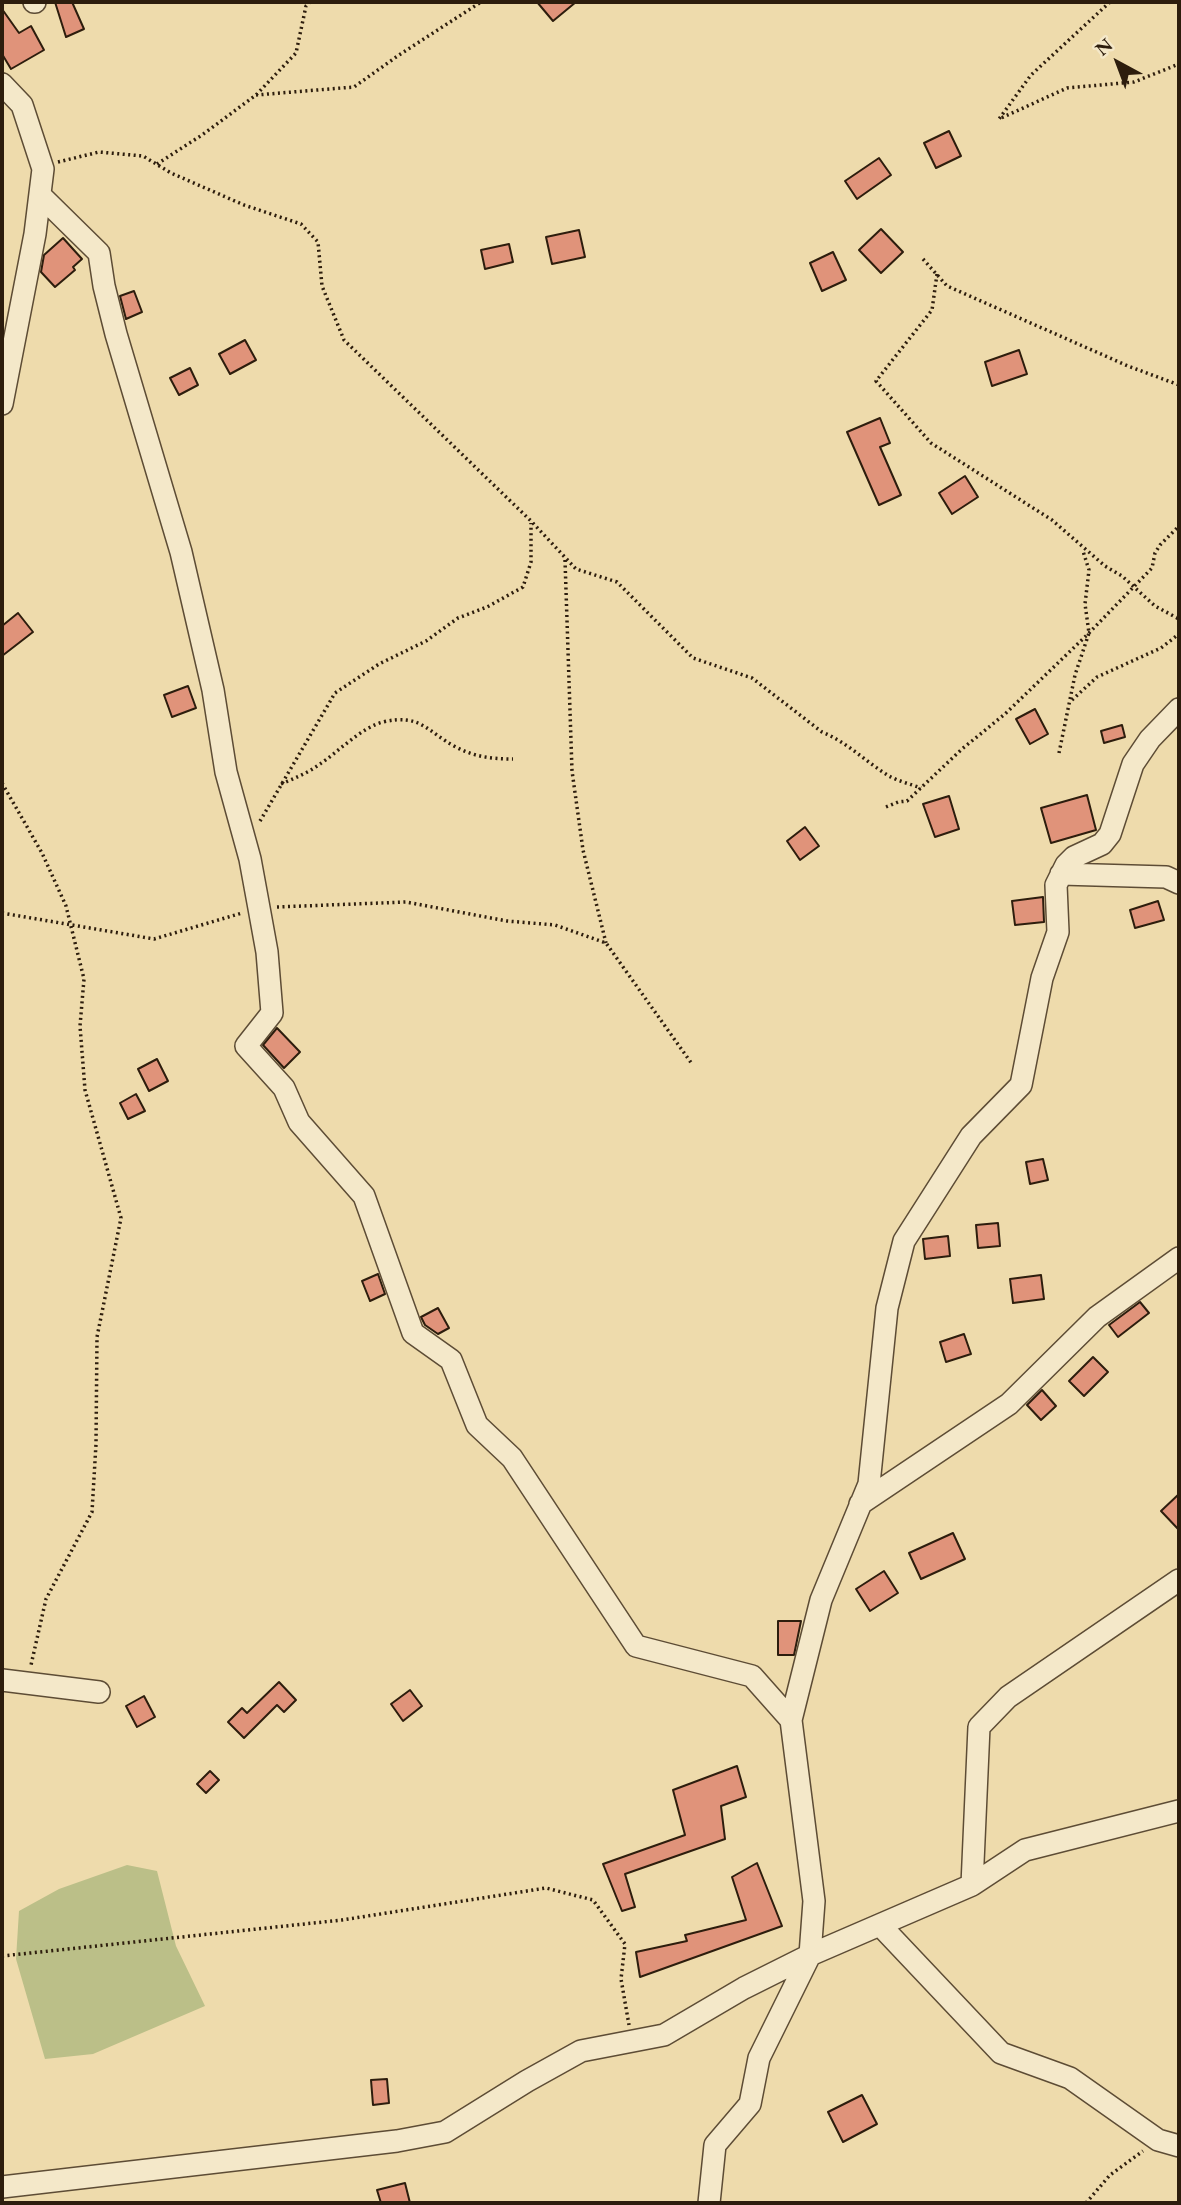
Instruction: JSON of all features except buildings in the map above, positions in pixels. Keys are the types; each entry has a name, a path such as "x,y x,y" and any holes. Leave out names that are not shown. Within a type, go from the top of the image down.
{"street":[{"path":"2,84 22,105 43,169 35,234 2,404"},
{"path":"40,195 99,253 116,334 181,552 213,690 226,772 247,846 267,952 272,1013 246,1046 284,1088 299,1122 364,1196 413,1333 451,1360 477,1425 512,1458 636,1646 752,1676 791,1720"},
{"path":"709,2203 715,2145 750,2105 759,2058 810,1955 814,1901 791,1720 821,1600 869,1484 887,1308 904,1241 971,1136 1021,1085 1042,978 1058,932 1056,885 1074,857 1102,844 1110,834 1133,764 1150,738 1179,709"},
{"path":"1061,874 1166,877 1179,883"},
{"path":"860,1504 1009,1404 1097,1317 1179,1258"},
{"path":"972,1885 979,1727 1008,1698 1179,1580"},
{"path":"2,1680 99,1692"},
{"path":"2,2187 397,2141 445,2132 581,2051 664,2035 744,1988 810,1955 972,1885 1025,1850 1179,1811"},
{"path":"880,1925 1001,2053 1070,2078 1158,2140 1179,2146"}],"path":[{"path":"156,164 202,135 256,95 296,53 306,6 310,2"},
{"path":"256,95 354,87 481,2"},
{"path":"1110,2 1031,75 999,119 1067,88 1134,82 1179,64"},
{"path":"56,162 99,152 144,156 171,173 244,205 301,224 318,242 322,286 344,340 531,521 576,569 617,582 693,658 751,678 822,732 834,737 875,767 892,778 921,788"},
{"path":"923,259 947,286 1128,366 1179,384"},
{"path":"937,274 932,310 876,381 931,443 1052,520 1080,547 1133,585 1155,606 1179,619"},
{"path":"247,846 335,694 379,664 426,641 458,618 487,607 523,587 531,562 531,521"},
{"path":"886,807 907,801 961,749 1005,714 1152,568 1160,545 1179,526"},
{"path":"1059,753 1075,676 1089,633 1085,604 1088,562 1080,547"},
{"path":"565,558 572,771 583,850 606,943 692,1064"},
{"path":"1070,701 1097,677 1161,648 1179,634"},
{"path":"281,784 318,766 380,723 408,719 431,729 456,747 490,759 513,759"},
{"path":"2,783 42,853 66,906 71,924 84,979 80,1026 85,1090 121,1218 97,1337 92,1511 46,1599 27,1684"},
{"path":"2,913 154,939 259,908 406,902 507,921 555,925 606,943"},
{"path":"2,1956 342,1920 546,1888 593,1900 625,1944 621,1979 633,2041"},
{"path":"1086,2203 1110,2175 1158,2140"}],"green space":[{"path":"127,1865 157,1871 176,1946 205,2006 93,2054 45,2059 16,1959 19,1911 59,1889"}]}
